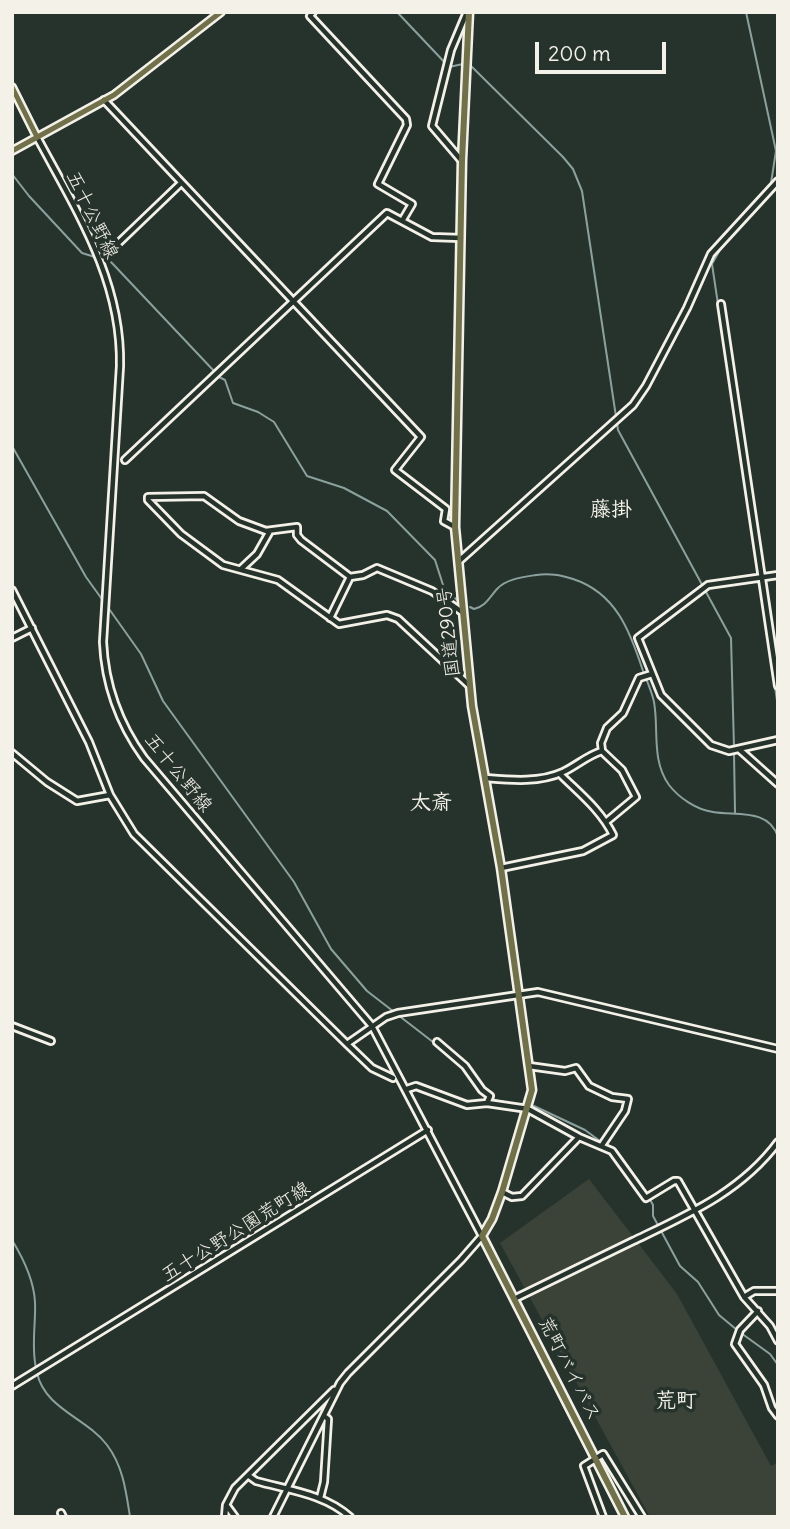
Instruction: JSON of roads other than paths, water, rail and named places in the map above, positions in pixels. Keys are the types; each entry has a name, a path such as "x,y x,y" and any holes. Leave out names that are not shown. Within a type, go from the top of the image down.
{"highway":[{"name":"国道290号","path":"468,12 462,160 455,527 471,687 501,867 532,1090 502,1192 482,1236"},
{"name":"荒町バイパス","path":"482,1236 516,1298 625,1517"}],"main road":[{"path":"12,151 104,100 173,51 221,12"},
{"path":"12,87 37,138"}],"street":[{"path":"313,12 310,16 406,119 407,125 378,184 412,204 402,221"},
{"path":"462,160 432,126 451,50 468,12"},
{"path":"104,100 421,437 395,470 446,509 444,520 455,527"},
{"name":"五十公野線","path":"37,138 98,254 119,325 120,366 103,642 106,674 113,701 128,733 144,758 372,1026 482,1236"},
{"path":"458,562 623,416 646,386 687,308 711,254 778,181"},
{"path":"108,253 181,183"},
{"path":"125,460 387,213 432,237 461,238"},
{"path":"721,304 778,686"},
{"path":"463,613 432,591 377,568 363,575 350,577 301,540 297,535 297,527 266,531 239,521 205,496 148,496 148,500 181,534 223,565 278,580 340,624 387,615 398,619 471,687"},
{"path":"240,570 257,554 271,531"},
{"path":"778,575 708,585 638,638 661,695 711,745 729,751 778,740"},
{"path":"330,618 350,577"},
{"path":"12,590 89,742 110,795 138,839 372,1068 393,1078"},
{"path":"12,638 32,628"},
{"path":"606,822 636,797 622,770 602,751 601,743 607,728 623,713 639,678 652,674"},
{"path":"739,750 778,784"},
{"path":"485,778 539,779 559,774 602,751"},
{"path":"12,753 47,782 77,801 110,795"},
{"path":"501,867 588,849 613,835 586,798 559,774"},
{"path":"347,1044 372,1026 398,1013 519,994 549,994 778,1049"},
{"path":"12,1027 51,1041"},
{"path":"436,1042 465,1066 482,1090 490,1096 487,1103"},
{"path":"529,1066 565,1071 576,1069 589,1086 612,1097 628,1099 625,1111 602,1145"},
{"path":"407,1089 416,1086 467,1105 487,1103 528,1109 579,1137 612,1151 646,1198 678,1181 744,1297 770,1326 778,1341"},
{"name":"五十公野公園荒町線","path":"12,1386 428,1130"},
{"path":"502,1192 512,1197 522,1196 579,1137"},
{"path":"516,1298 695,1211 755,1171 778,1142"},
{"path":"273,1517 348,1373 482,1236"},
{"path":"744,1297 754,1291 778,1291"},
{"path":"758,1311 740,1329 735,1344 764,1385 772,1408 778,1416"},
{"path":"225,1517 226,1505 235,1488 339,1386"},
{"path":"320,1498 324,1482 328,1419 324,1416"},
{"path":"603,1517 584,1466 603,1454 642,1517"},
{"path":"248,1475 256,1481 320,1498 336,1505 350,1517"},
{"path":"226,1505 235,1517"}],"waterway":[{"path":"397,12 449,67 463,64"},
{"path":"746,12 776,151 771,183"},
{"path":"468,63 563,157 573,169 582,191 618,430 731,638 734,747"},
{"path":"12,174 82,253 111,262 214,371"},
{"path":"768,197 721,248 712,264 778,707"},
{"path":"219,377 225,380 233,403 258,412 274,422 307,476 344,488 387,511 435,560 444,588 458,601"},
{"path":"12,446 86,577 104,602"},
{"path":"470,607 474,609 482,606 505,583 541,574 573,579 588,585 611,604 633,642 651,690 658,755 663,775 669,785 683,799 701,809 760,817 774,828 778,837"},
{"path":"107,606 141,654 163,701 294,882 331,949 367,991 442,1049"},
{"path":"734,753 735,812"},
{"path":"460,1064 480,1090 491,1099 525,1105"},
{"path":"534,1106 585,1130 600,1141"},
{"path":"606,1144 617,1151 646,1192 653,1205 653,1216 680,1266 698,1282 719,1315 737,1330"},
{"path":"12,1240 33,1286 36,1368"},
{"path":"741,1333 770,1354 778,1365"},
{"path":"37,1373 49,1396 89,1427 107,1445 117,1461 123,1479 130,1517"}],"district":[{"name":"藤掛","path":"611,510"},
{"name":"太斎","path":"431,803"},
{"name":"荒町","path":"676,1401"}]}
